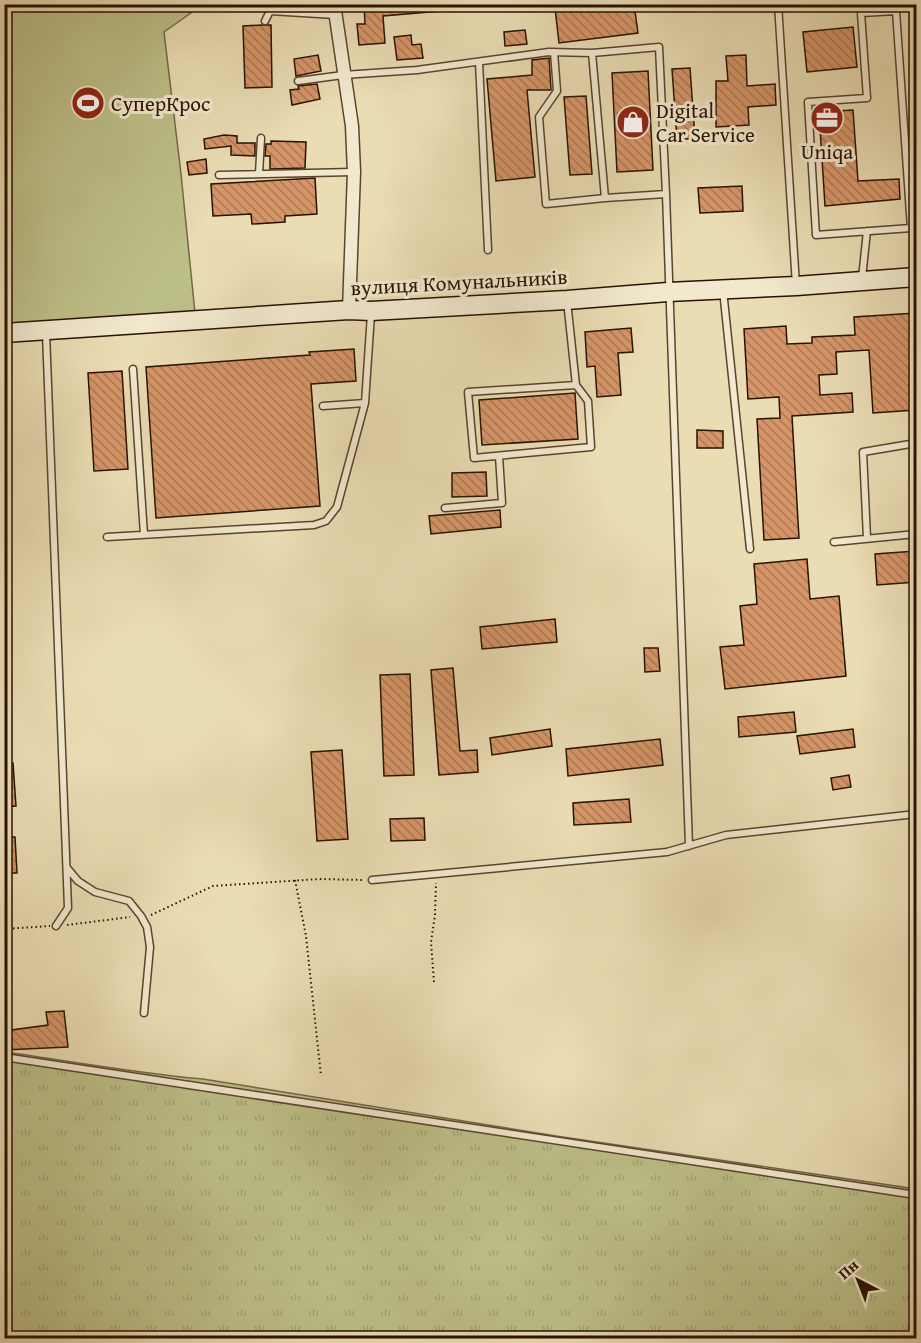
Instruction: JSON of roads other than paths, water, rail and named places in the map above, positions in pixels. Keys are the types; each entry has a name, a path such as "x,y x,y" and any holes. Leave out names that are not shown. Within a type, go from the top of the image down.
{"street":[{"path":"335,10 352,126 354,172 349,310"},
{"name":"вулиця Комунальників","path":"4,333 349,310 371,311 567,300 916,277"}],"lane":[{"path":"778,4 796,286"},
{"path":"265,21 269,8 335,10"},
{"path":"896,11 911,228 867,231 816,235 808,102 867,98 861,13 896,11"},
{"path":"298,81 343,75 417,70 554,52 592,53 658,47 666,194 689,846"},
{"path":"554,52 557,91 539,117 546,204 666,194"},
{"path":"592,53 605,198"},
{"path":"479,62 488,250"},
{"path":"259,174 261,138"},
{"path":"219,175 354,172"},
{"path":"861,280 867,231"},
{"path":"723,290 750,549"},
{"path":"567,300 576,385 588,401 591,447 474,458 468,392 576,385"},
{"path":"107,537 314,525 326,521 337,507 365,403 371,311"},
{"path":"46,331 68,908 56,926"},
{"path":"133,369 144,535"},
{"path":"323,406 365,403"},
{"path":"867,538 863,452 916,443"},
{"path":"445,508 502,503 499,456"},
{"path":"834,542 916,534"},
{"path":"372,880 667,852 726,836 916,814"},
{"path":"66,867 78,881 94,892 129,901 147,927 150,947 144,1013"},
{"path":"4,1057 916,1195"}],"place":[{"name":"СуперКрос","path":"88,103"},
{"name":"Uniqa","path":"827,118"},
{"name":"Digital Car Service","path":"633,122"}]}
